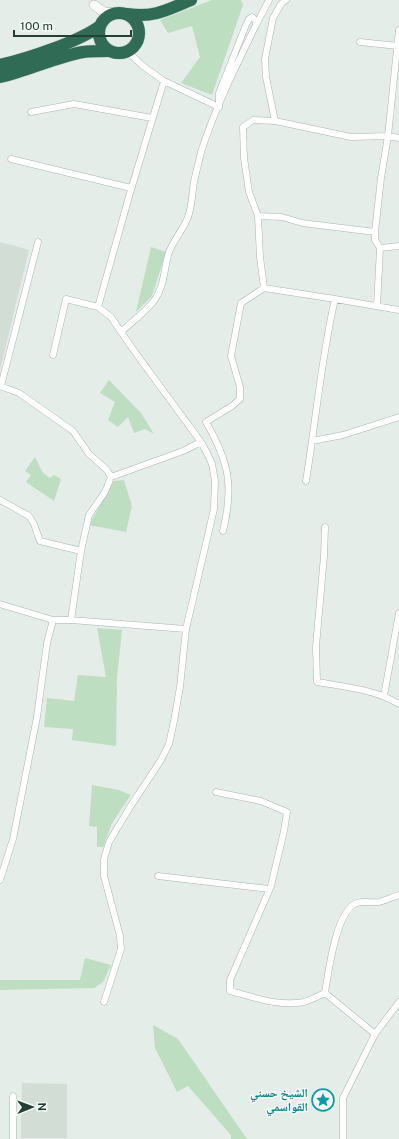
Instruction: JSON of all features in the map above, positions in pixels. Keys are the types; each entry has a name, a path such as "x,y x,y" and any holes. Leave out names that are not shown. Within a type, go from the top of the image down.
{"highway":[{"path":"0,65 37,54 72,41 94,31 107,17 122,13 140,16 157,14 191,0"},
{"path":"122,13 132,17 139,28 140,35"},
{"path":"0,77 16,74 56,59 84,52 108,51 121,54 128,52 134,48 138,42 143,27 157,14"},
{"path":"101,24 99,33 100,40 108,51"}],"street":[{"path":"121,332 153,301 159,292 166,272 168,255 172,244 189,215 194,182 202,152 226,89 256,24 269,0"},
{"path":"275,122 266,77 265,59 273,18 281,4 286,0"},
{"path":"92,2 104,12 122,13"},
{"path":"92,2 98,10 101,24"},
{"path":"377,306 380,248 375,240 375,232 381,178 388,136 399,30"},
{"path":"360,42 398,46"},
{"path":"128,52 143,66 164,81 219,107"},
{"path":"98,306 131,188 164,81"},
{"path":"31,112 74,104 152,118"},
{"path":"264,288 260,257 258,216 249,192 244,158 243,127 253,120 275,122 351,137 388,136 399,138"},
{"path":"12,159 131,188"},
{"path":"258,216 282,217 302,223 375,232"},
{"path":"38,242 1,386 19,393 73,431 89,454 107,470 111,477"},
{"path":"380,248 399,246"},
{"path":"223,531 230,495 226,463 221,450 206,422 232,406 240,399 240,387 231,356 241,303 264,288 399,310"},
{"path":"53,355 66,299 98,306 111,317 140,360 201,442 214,471 215,501 186,629 180,687 169,744 161,760 109,842 104,859 104,876 120,936 121,949 104,1002"},
{"path":"306,481 326,336 335,299"},
{"path":"312,441 349,433 399,416"},
{"path":"71,620 81,551 89,515 105,492 111,477 183,451 201,442"},
{"path":"0,500 29,516 34,524 40,541 81,551"},
{"path":"325,527 316,646 317,682 366,690 384,696 399,704"},
{"path":"0,604 53,620 71,620 186,629"},
{"path":"384,696 399,613"},
{"path":"0,880 13,839 37,717 47,643 53,620"},
{"path":"216,792 261,801 287,812 284,831 269,889 230,980 230,991 263,1000 291,1004 306,1001 325,994"},
{"path":"158,876 269,889"},
{"path":"325,994 332,950 339,926 346,911 356,903 380,902 399,895"},
{"path":"325,994 375,1034"},
{"path":"343,1139 343,1098 375,1034 399,1002"},
{"path":"13,1096 13,1139"}],"shaded area":[{"path":"0,242 29,250 0,370"},
{"path":"22,1083 67,1084 67,1138 21,1138"}],"green space":[{"path":"212,0 241,0 243,5 212,95 181,83 200,57 192,26 168,33 160,20"},
{"path":"151,247 166,252 152,296 136,312"},
{"path":"109,380 141,413 154,434 145,429 134,433 128,417 118,427 108,420 115,402 100,393"},
{"path":"35,457 43,473 50,478 54,475 61,479 54,501 26,482 31,475 25,471"},
{"path":"124,480 132,506 126,532 89,525 114,481"},
{"path":"97,628 122,630 117,677 116,746 72,740 73,729 44,727 47,698 74,701 78,675 106,677"},
{"path":"92,785 119,790 131,795 112,823 103,847 97,847 97,827 89,826"},
{"path":"85,958 111,965 103,982 94,988 0,990 0,980 80,980"},
{"path":"153,1025 178,1039 247,1139 231,1139 231,1135 188,1086 177,1092 155,1048"}],"place":[{"name":"الشيخ حسني القواسمي","path":"323,1100"}]}
